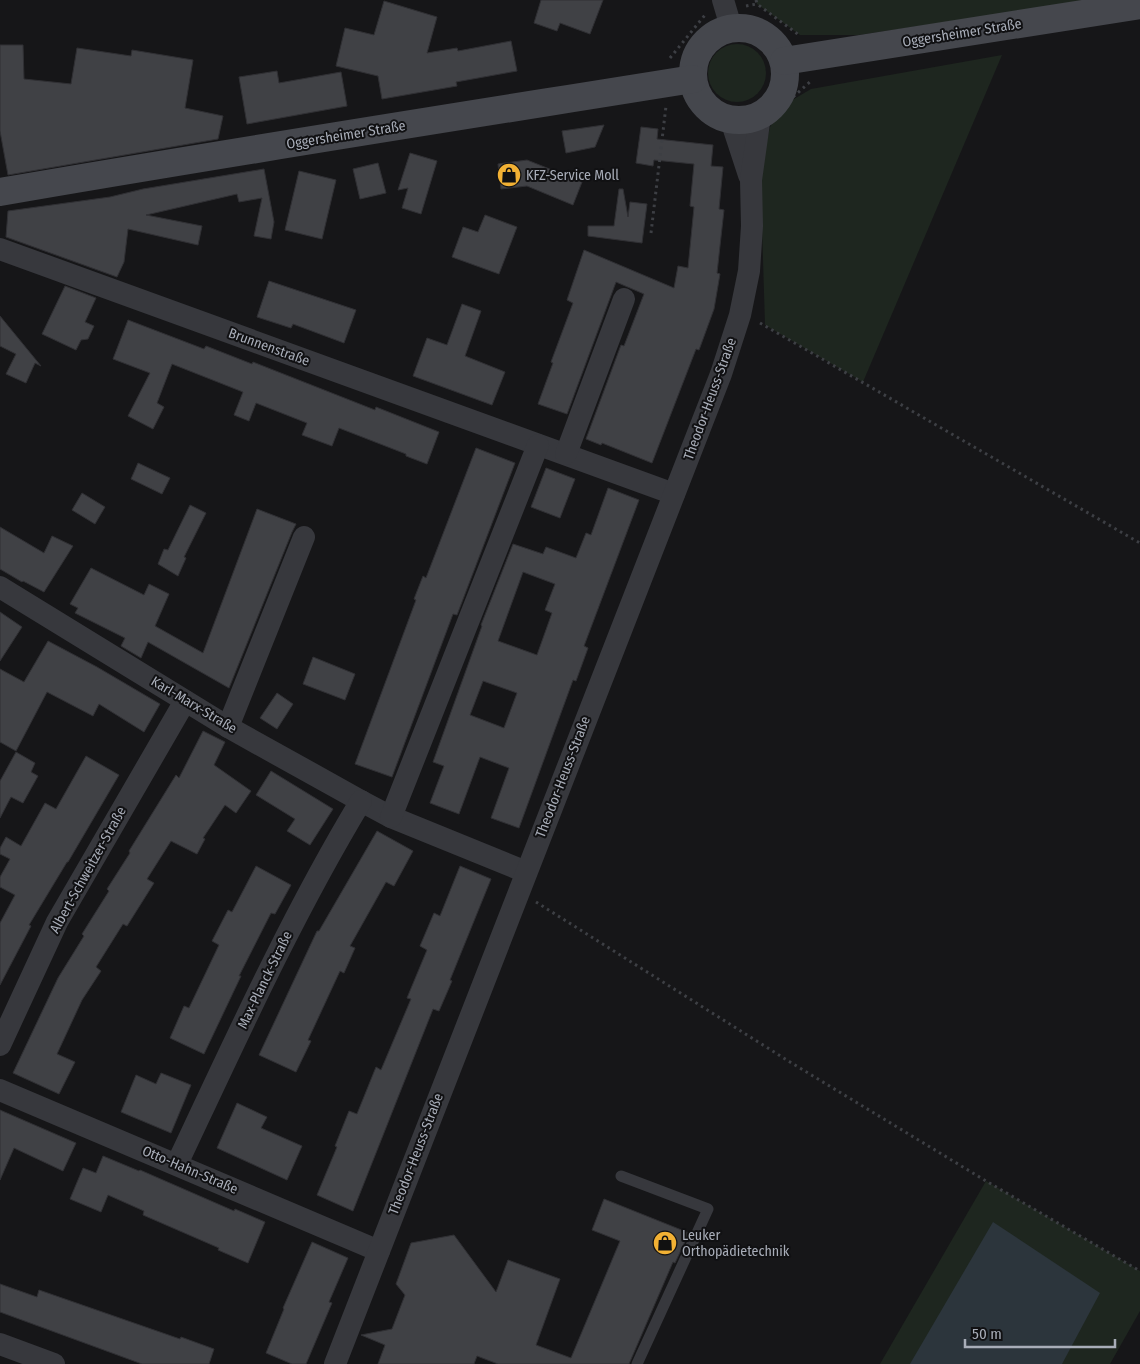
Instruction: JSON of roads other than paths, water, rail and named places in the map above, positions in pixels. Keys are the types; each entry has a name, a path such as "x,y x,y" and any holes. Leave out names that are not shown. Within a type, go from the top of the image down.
{"street":[{"path":"723,0 731,28"},
{"name":"Oggersheimer Straße","path":"784,61 1140,6"},
{"path":"743,27 756,30 769,38 778,48 784,61 786,77 782,92 773,106 760,116 746,120 731,120 717,115 705,106 697,93 692,79 693,65 697,52 705,41 716,33 731,28 743,27"},
{"name":"Oggersheimer Straße","path":"0,192 165,163 692,79"},
{"name":"Theodor-Heuss-Straße","path":"335,1364 721,374 740,315 749,271 752,226 751,180 760,116"},
{"name":"Theodor-Heuss-Straße","path":"731,120 751,180"},
{"name":"Brunnenstraße","path":"0,249 674,494"},
{"path":"566,454 624,298"},
{"path":"391,817 538,444"},
{"path":"228,727 304,537"},
{"name":"Karl-Marx-Straße","path":"0,587 228,727 361,801 391,817 526,872"},
{"name":"Albert-Schweitzer-Straße","path":"0,1045 57,922 185,701"},
{"name":"Max-Planck-Straße","path":"177,1164 264,978 330,852 361,801"},
{"name":"Otto-Hahn-Straße","path":"0,1090 379,1251"},
{"path":"0,1344 54,1364"}],"lane":[{"path":"621,1176 708,1209 637,1364"}],"place":[{"name":"KFZ-Service Moll","path":"509,175"},
{"name":"Leuker Orthopädietechnik","path":"665,1243"}]}
